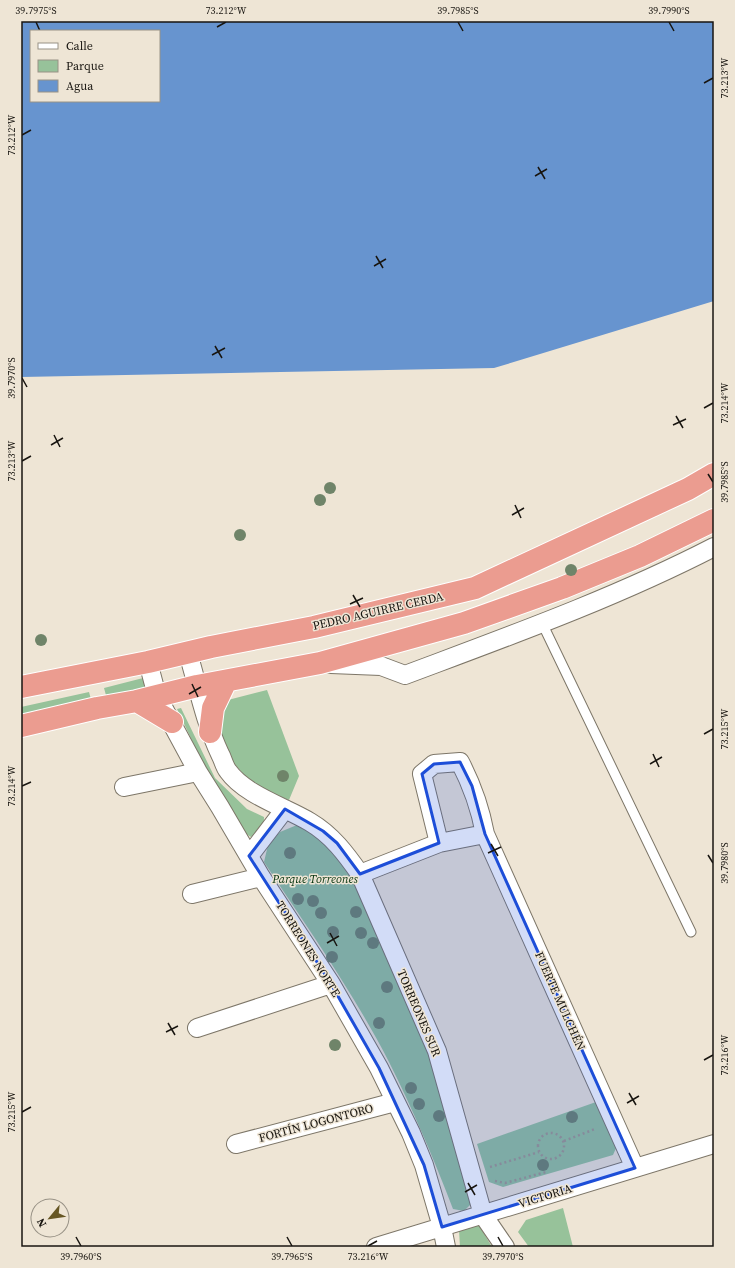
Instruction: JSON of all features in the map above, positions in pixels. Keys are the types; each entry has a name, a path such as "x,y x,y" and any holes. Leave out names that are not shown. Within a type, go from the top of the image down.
{"highway":[{"name":"PEDRO AGUIRRE CERDA","path":"21,687 314,627 475,588 688,489 714,474"},
{"path":"21,726 97,708 137,701 197,686 320,663 464,623 562,588 640,556 714,520"},
{"path":"210,732 213,708 226,681"},
{"path":"137,701 172,722"}],"street":[{"path":"320,663 381,666 405,675 542,623 624,589 714,547"},
{"name":"TORREONES SUR","path":"188,653 210,732 228,770 241,784 305,819 323,831 337,844 360,874 437,1051 483,1215 505,1247"},
{"name":"TORREONES NORTE","path":"148,662 157,696 198,772 261,877 331,984 379,1068 411,1133 424,1165 442,1227 446,1247"},
{"name":"FUERTE MULCHÉN","path":"439,843 422,774 434,764 460,762 472,786 482,815 486,834 635,1168"},
{"path":"124,787 198,772"},
{"path":"249,856 285,809"},
{"path":"360,874 439,843 486,834"},
{"path":"192,894 261,877"},
{"path":"197,1028 331,984"},
{"name":"FORTÍN LOGONTORO","path":"236,1144 395,1102"},
{"name":"VICTORIA","path":"376,1247 714,1144"}],"lane":[{"path":"542,623 691,932"}],"path":[{"path":"564,1141 614,1122"},
{"path":"546,1134 558,1134 564,1141 565,1145 562,1154 555,1159 546,1158 539,1152 539,1140 546,1134"},
{"path":"489,1168 539,1152"},
{"path":"486,1160 490,1174"},
{"path":"492,1180 505,1183 551,1171"}],"highlighted area":[{"path":"460,762 472,786 485,834 635,1168 442,1227 424,1165 379,1068 331,984 249,856 285,809 323,831 337,843 360,874 439,843 422,774 434,764"}],"green space":[{"path":"147,677 152,686 107,699 104,688"},
{"path":"267,690 299,776 289,800 269,793 249,781 228,756 216,726 224,701"},
{"path":"89,692 92,703 21,719 21,707"},
{"path":"181,708 215,778 247,809 264,817 262,829 255,835 251,837 243,832 208,774 177,709"},
{"name":"Parque Torreones","path":"297,825 308,830 345,860 433,1063 471,1204 464,1211 453,1209 415,1116 375,1036 329,960 264,862 268,845 280,832"},
{"path":"596,1102 617,1146 613,1155 503,1187 489,1182 477,1144"},
{"path":"563,1208 573,1247 529,1247 518,1232 526,1220"},
{"path":"477,1222 492,1247 460,1247 459,1230"}],"water":[{"path":"21,21 714,21 714,301 494,368 21,377"}]}
